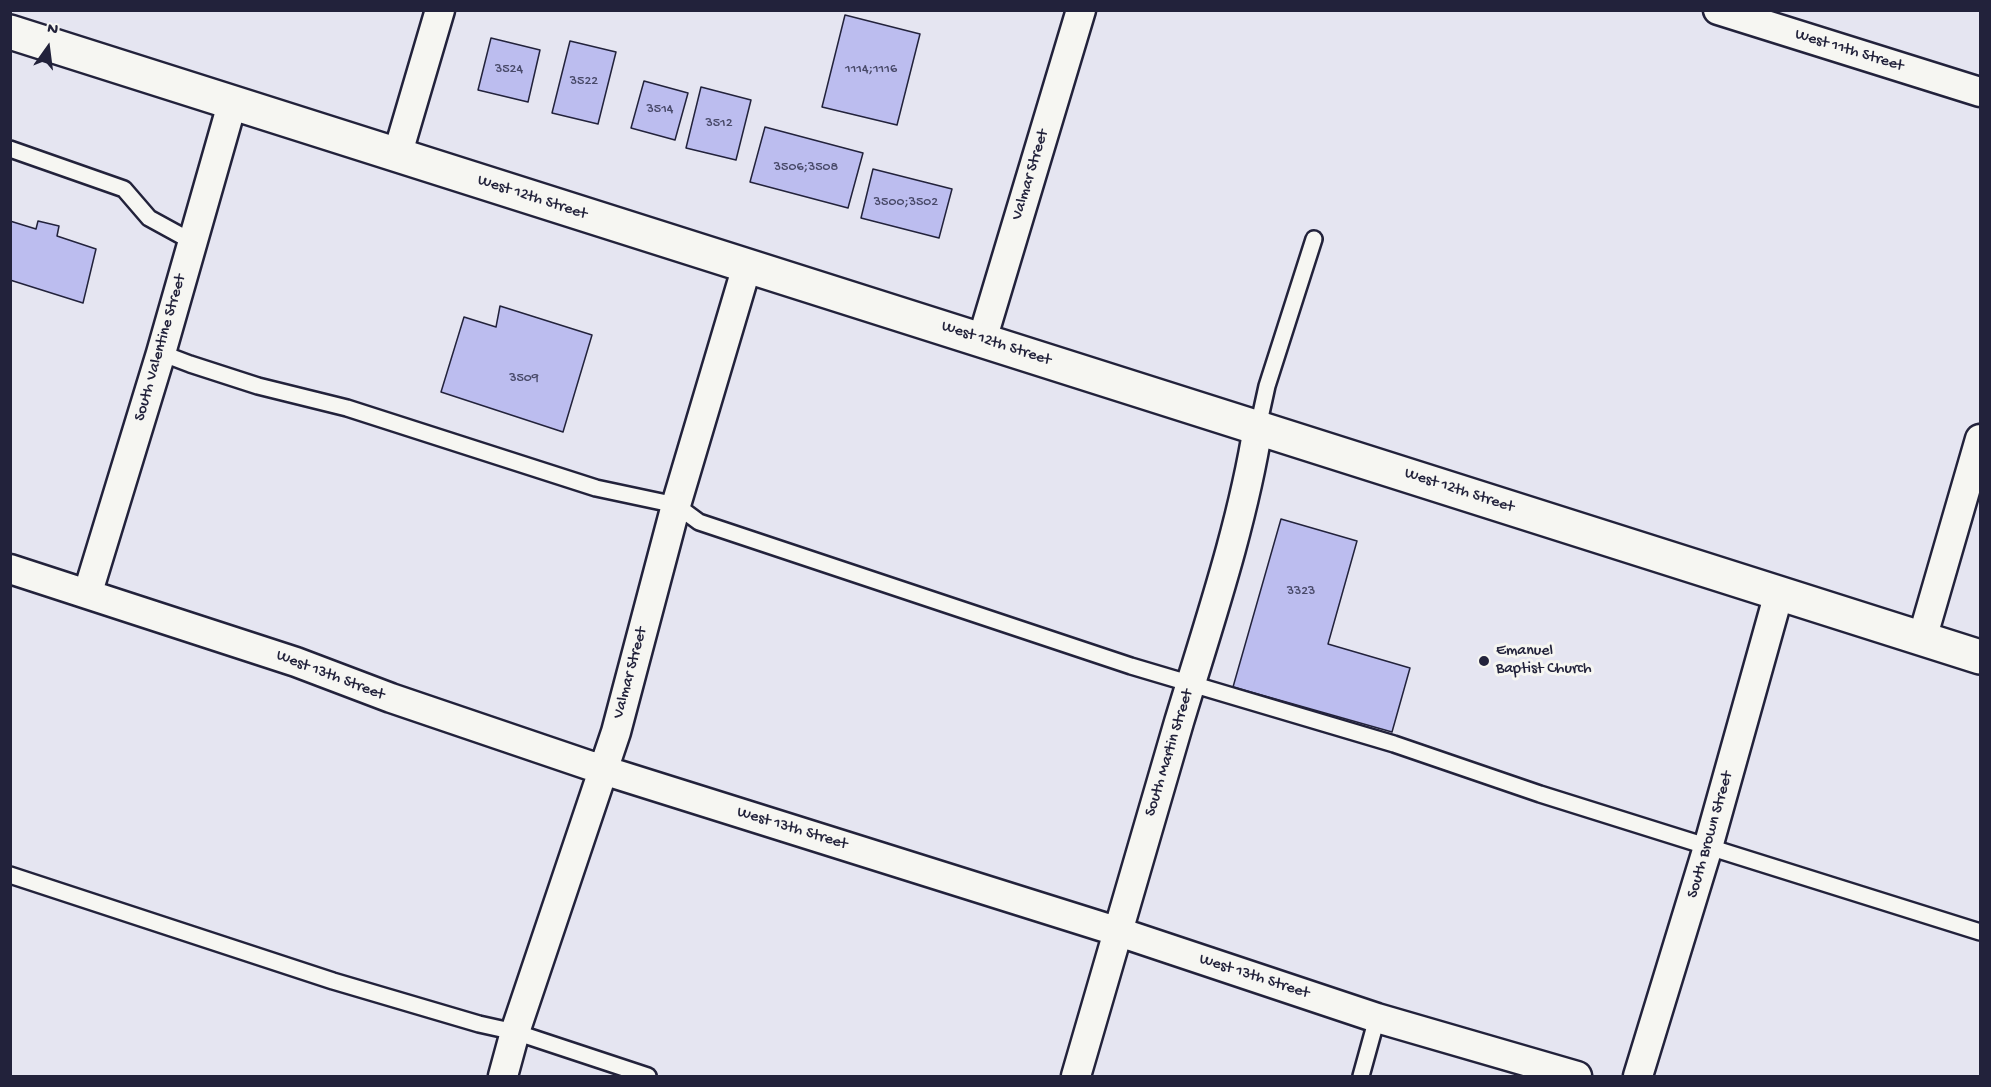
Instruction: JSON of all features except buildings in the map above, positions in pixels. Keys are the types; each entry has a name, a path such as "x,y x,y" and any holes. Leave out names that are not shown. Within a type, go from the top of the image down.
{"main road":[{"name":"West 12th Street","path":"10,32 1980,657"}],"street":[{"path":"397,156 440,10"},
{"name":"Valmar Street","path":"982,340 1081,10"},
{"name":"West 11th Street","path":"1718,10 1980,92"},
{"name":"South Valentine Street","path":"87,592 161,353 191,241 232,104"},
{"name":"Valmar Street","path":"503,1077 515,1032 603,770 676,506 747,266"},
{"name":"South Martin Street","path":"1076,1077 1116,931 1191,683 1251,472 1258,427"},
{"path":"1922,639 1980,439"},
{"name":"West 13th Street","path":"10,569 87,592 296,662 391,698 603,770 1116,931 1377,1018 1577,1077"},
{"name":"South Brown Street","path":"1638,1077 1708,847 1779,592"}],"lane":[{"path":"10,149 124,189 149,218 191,241"},
{"path":"1258,427 1267,386 1314,239"},
{"path":"161,353 258,386 347,408 596,488 676,506 699,522 1041,638 1394,744 1708,847 1980,932"},
{"path":"10,875 344,984 479,1024 515,1032 648,1077"},
{"path":"1361,1077 1377,1018"}],"place":[{"name":"Emanuel Baptist Church","path":"1484,661"}]}
